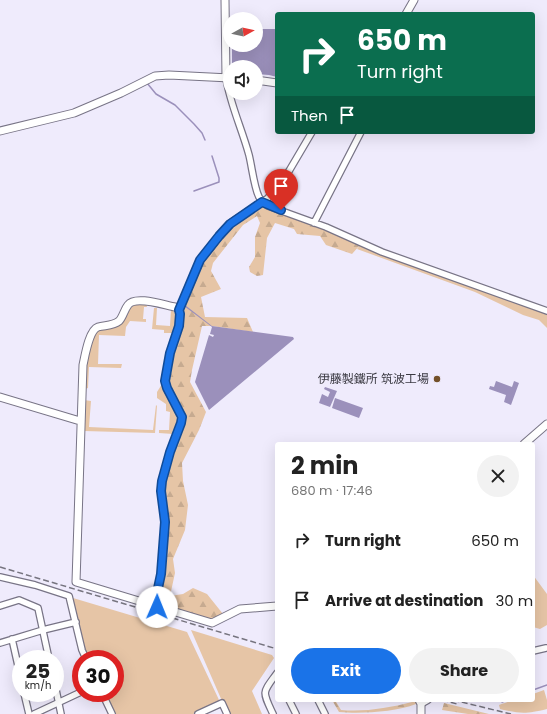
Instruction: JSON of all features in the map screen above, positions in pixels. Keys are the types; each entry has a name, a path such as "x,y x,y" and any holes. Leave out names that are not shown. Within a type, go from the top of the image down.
{"street":[{"path":"225,0 227,60"},
{"path":"407,12 414,0"},
{"path":"0,131 74,113 121,93 154,76 169,74 223,78"},
{"path":"263,81 275,83"},
{"path":"231,100 242,130 258,196 262,202 268,206 314,223 382,252 547,311"},
{"path":"157,607 157,593 161,574 165,522 161,491 162,481 182,417 165,381 170,353 179,326 179,310 200,260 230,224 268,198 289,171 311,134"},
{"path":"314,223 360,134"},
{"path":"179,310 175,307 138,300 128,305 119,321 109,326 96,328 92,333 83,366 80,421 76,582 212,624 240,609 275,606"},
{"path":"0,397 80,421"},
{"path":"526,442 547,424"},
{"path":"0,577 34,585 69,596 82,650"},
{"path":"0,606 19,600 38,608 47,650"},
{"path":"0,643 76,622"},
{"path":"12,639 14,650"},
{"path":"535,651 546,648"},
{"path":"273,714 265,693 275,675"},
{"path":"26,702 29,714"},
{"path":"34,714 59,702 61,714"},
{"path":"106,702 112,714"},
{"path":"290,702 296,714"},
{"path":"319,702 325,714"},
{"path":"420,702 421,714"},
{"path":"198,714 222,703 227,714"}],"green space":[{"path":"259,206 325,230 360,245 352,254 326,245 320,236 297,234 294,229 275,223 267,238 263,275 257,276 250,272 249,267 255,257 255,237 260,223 257,216 243,225 213,263 211,271 221,289 201,297 205,317 247,318 253,332 202,326 190,382 206,412 199,430 182,463 183,481 188,505 185,530 173,559 175,573 170,596 183,594 193,588 207,594 223,614 211,619 160,604 158,599 167,523 165,481 174,448 185,419 169,389 168,380 174,347 181,327 184,301 202,262 231,226"},
{"path":"360,245 547,314 547,328 539,320 523,315 475,292 357,249"},
{"path":"138,302 146,304 147,307 144,307 143,319 146,319 146,322 130,321 126,327 125,336 99,335 98,364 122,364 121,368 89,367 88,388 85,389 85,366 95,333 119,324 125,319 134,304"},
{"path":"154,308 157,308 156,325 170,326 171,309 177,315 174,333 164,333 164,330 152,329"},
{"path":"162,384 177,416 177,423 173,434 159,433 159,430 169,430 170,412 166,411 166,404 157,398 157,392"},
{"path":"84,400 91,401 89,427 153,430 156,405 155,433 84,431"},
{"path":"535,578 547,594 547,625 540,629 535,628"},
{"path":"73,598 187,632 220,702 193,714 115,714 109,702 124,702 124,650 85,650"},
{"path":"191,630 272,655 274,658 252,691 262,714 230,714 224,700 222,701"},
{"path":"544,690 547,700 547,709 524,713 500,709 499,705 508,702 535,702 535,693"},
{"path":"333,702 336,702 341,710 368,710 416,702 416,704 408,707 388,711 339,712"},
{"path":"444,703 489,714 468,714 442,710"}],"shaded area":[{"path":"263,29 275,29 275,76 263,75 263,60 232,60 232,52 263,52"},
{"path":"185,305 212,326 293,337 294,339 209,410 195,382 209,335 213,337 214,335 210,334 212,327 184,306"},
{"path":"496,381 512,387 514,381 519,383 511,405 504,402 506,395 489,389 490,386 494,387"},
{"path":"325,387 337,391 330,407 319,403 322,394 328,397 330,392 324,389"},
{"path":"335,398 363,408 359,418 332,408"}],"waterway":[{"path":"147,83 156,94 175,105 202,133 205,140"},
{"path":"194,191 219,182 212,156"},
{"path":"535,689 547,685"}],"railway":[{"path":"0,567 275,648"},
{"path":"450,702 457,704"},
{"path":"461,702 511,714"}],"place":[{"name":"伊藤製鐵所 筑波工場","path":"437,379"}],"route":[{"path":"157,607 157,587 161,574 165,522 161,491 162,481 182,417 170,396 165,381 170,353 179,326 179,310 200,260 230,224 262,202 268,206 281,210"}]}
